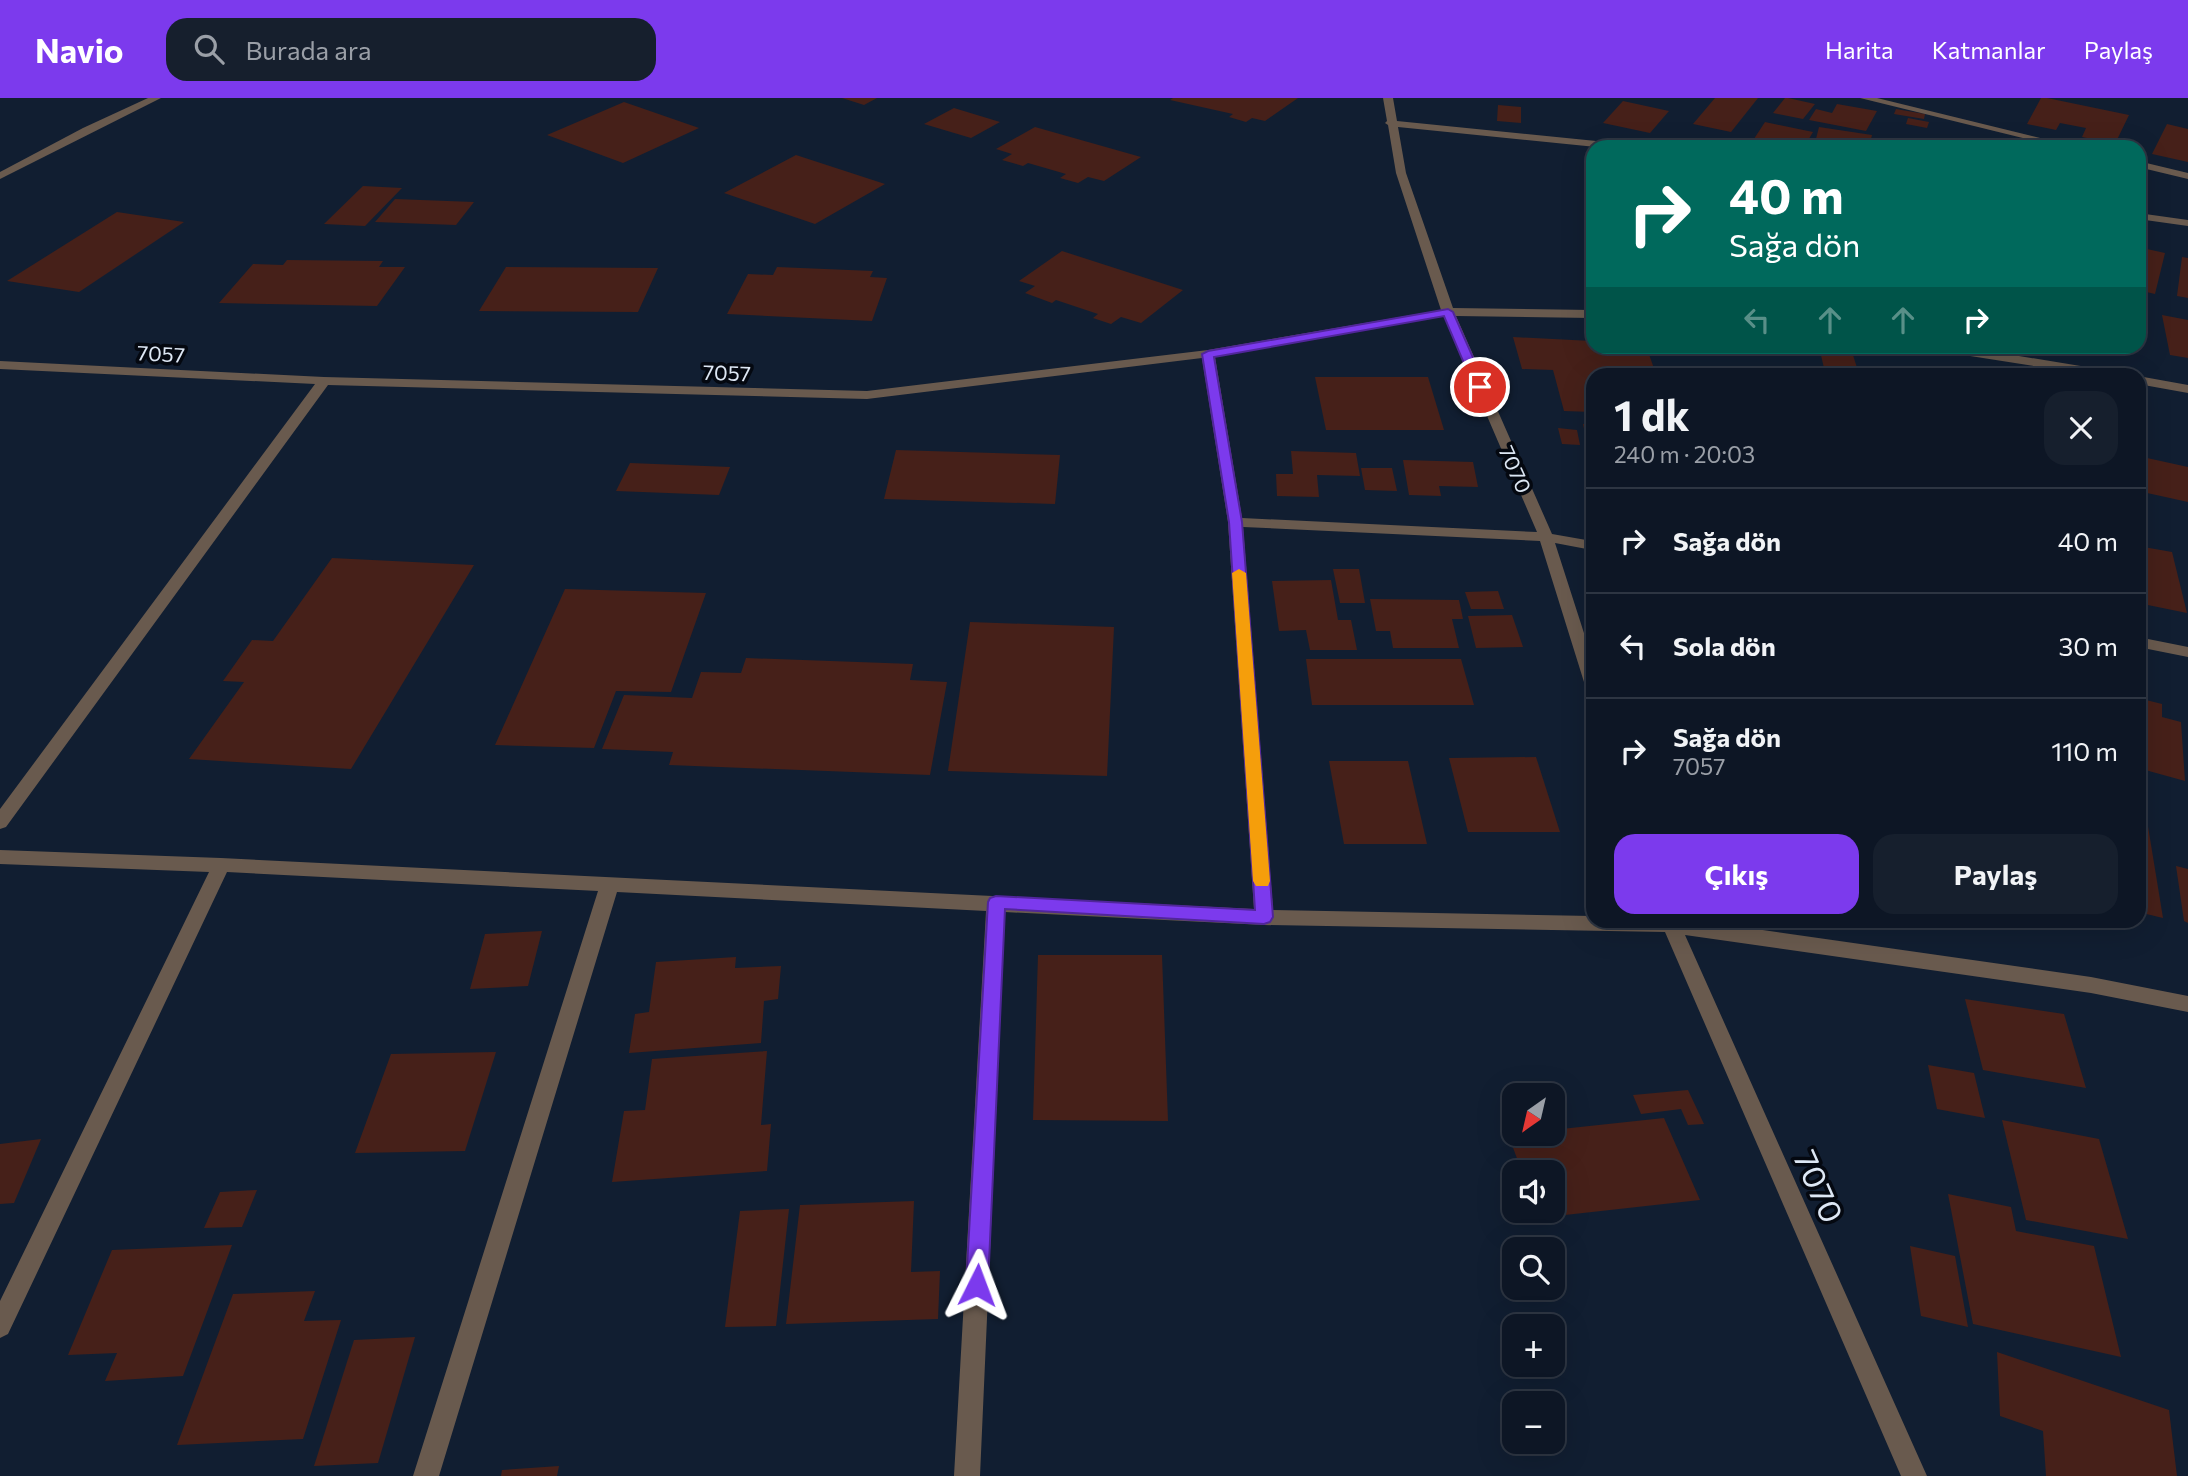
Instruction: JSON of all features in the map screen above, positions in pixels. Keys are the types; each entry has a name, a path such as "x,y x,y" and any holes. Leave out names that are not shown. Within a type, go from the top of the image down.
{"street":[{"path":"0,176 87,130 156,98"},
{"name":"7070","path":"1388,98 1390,123 1401,173 1448,312 1546,537 1586,663"},
{"path":"1865,98 2042,140"},
{"path":"1390,123 1586,143"},
{"path":"2146,166 2188,176"},
{"path":"2146,217 2188,223"},
{"name":"7057","path":"0,365 324,381 867,395 1208,354 1448,312 1586,314"},
{"path":"1208,354 1235,522 1264,917"},
{"path":"1981,354 2068,368"},
{"path":"0,822 324,381"},
{"path":"2146,381 2188,389"},
{"path":"1235,522 1546,537 1586,544"},
{"path":"2146,644 2188,652"},
{"path":"0,857 221,865 1264,917 1586,922"},
{"path":"0,1326 221,865"},
{"path":"426,1476 609,886"},
{"path":"967,1476 996,902"},
{"name":"7070","path":"1672,928 1914,1476"},
{"path":"1704,928 2091,985 2188,1004"}],"building":[{"path":"842,98 877,98 864,105"},
{"path":"1298,98 1265,121 1252,118 1246,122 1229,117 1233,114 1170,100"},
{"path":"1715,98 1758,98 1731,132 1693,124"},
{"path":"1785,98 1815,104 1803,119 1773,113"},
{"path":"2041,98 2129,115 2117,140 2082,137 2086,128 2060,123 2056,130 2027,124"},
{"path":"1623,101 1669,111 1650,133 1603,123"},
{"path":"624,102 699,128 623,163 547,135"},
{"path":"1837,104 1877,111 1866,131 1809,120 1816,109 1832,113"},
{"path":"1498,105 1521,107 1521,123 1497,121"},
{"path":"954,108 1000,122 971,138 924,124"},
{"path":"1896,109 1925,114 1924,119 1894,114"},
{"path":"1908,118 1929,122 1927,128 1906,124"},
{"path":"1765,122 1813,132 1808,140 1753,140"},
{"path":"2167,124 2188,129 2188,162 2152,154"},
{"path":"1035,127 1141,157 1104,181 1088,177 1078,183 1060,178 1066,174 1028,163 1023,166 1002,160 1012,154 996,149"},
{"path":"1819,127 1872,135 1871,139 1876,140 1816,140"},
{"path":"796,155 885,184 815,224 724,193"},
{"path":"363,186 402,188 365,226 324,224"},
{"path":"395,199 474,202 456,225 375,222"},
{"path":"117,212 184,222 79,292 7,281"},
{"path":"2146,249 2165,253 2155,294 2146,292"},
{"path":"1062,251 1183,290 1141,323 1121,317 1111,324 1093,318 1098,314 1056,300 1052,303 1025,293 1035,286 1019,281"},
{"path":"2182,257 2188,258 2188,298 2177,296"},
{"path":"287,260 383,261 379,267 405,267 377,306 219,303 253,264 283,265"},
{"path":"506,267 658,268 638,312 479,311"},
{"path":"777,267 873,271 870,277 887,278 872,321 727,314 748,274 773,275"},
{"path":"2162,315 2188,320 2188,358 2170,355"},
{"path":"1513,337 1586,341 1586,354 1649,354 1654,368 1586,368 1586,412 1564,411 1553,370 1522,369"},
{"path":"1821,354 1853,355 1857,368 1824,368"},
{"path":"1315,377 1428,377 1444,430 1326,430"},
{"path":"1558,428 1577,430 1580,445 1562,444"},
{"path":"896,450 1060,455 1055,504 884,499"},
{"path":"1291,451 1356,453 1360,476 1317,475 1319,497 1277,496 1276,474 1293,474"},
{"path":"2146,458 2188,467 2188,502 2146,493"},
{"path":"1403,460 1473,462 1478,487 1439,486 1441,496 1409,495"},
{"path":"630,463 730,467 719,495 616,491"},
{"path":"1361,468 1392,468 1397,491 1365,490"},
{"path":"2146,547 2172,552 2187,613 2146,605"},
{"path":"332,558 474,565 351,769 189,759 244,682 223,681 252,640 273,641"},
{"path":"1333,569 1359,569 1365,603 1340,603"},
{"path":"1331,580 1338,620 1351,620 1357,650 1310,650 1306,630 1279,631 1272,581"},
{"path":"565,589 706,593 671,692 616,691 594,748 495,745"},
{"path":"1498,591 1504,609 1471,609 1465,592"},
{"path":"1370,599 1459,600 1463,619 1452,619 1459,648 1393,648 1390,631 1376,631"},
{"path":"1512,615 1523,647 1476,648 1468,616"},
{"path":"970,622 1114,627 1107,776 948,771"},
{"path":"746,658 913,664 910,680 947,682 930,775 669,765 673,752 602,749 624,695 692,698 701,672 741,673"},
{"path":"1306,659 1461,659 1474,705 1312,705"},
{"path":"2146,700 2162,704 2162,717 2181,722 2185,781 2146,770"},
{"path":"1536,757 1560,832 1468,832 1449,758"},
{"path":"1329,761 1408,761 1427,844 1344,844"},
{"path":"2146,814 2163,918 2146,914"},
{"path":"2176,866 2188,869 2188,923 2184,921"},
{"path":"542,931 528,986 470,989 485,934"},
{"path":"1038,955 1162,955 1168,1121 1033,1120"},
{"path":"736,957 735,968 781,966 778,999 764,1001 761,1043 629,1053 635,1014 649,1012 656,962"},
{"path":"1965,999 2064,1014 2086,1088 1983,1070"},
{"path":"767,1051 761,1125 771,1124 767,1171 612,1182 624,1111 645,1110 652,1059"},
{"path":"496,1052 465,1151 355,1153 391,1054"},
{"path":"1928,1065 1974,1073 1985,1118 1937,1109"},
{"path":"1688,1090 1704,1124 1688,1125 1681,1109 1641,1114 1633,1095"},
{"path":"1664,1118 1700,1200 1565,1215 1565,1160 1518,1160 1512,1146 1565,1146 1565,1129"},
{"path":"2002,1120 2099,1139 2128,1239 2026,1220"},
{"path":"41,1139 14,1203 0,1204 0,1144"},
{"path":"257,1190 242,1227 204,1228 220,1192"},
{"path":"1948,1194 2011,1207 2016,1231 2094,1246 2121,1357 1973,1324"},
{"path":"914,1201 911,1272 940,1271 938,1319 786,1324 800,1205"},
{"path":"789,1209 776,1326 725,1327 740,1211"},
{"path":"232,1245 183,1376 105,1381 117,1353 68,1355 112,1250"},
{"path":"1910,1246 1955,1256 1968,1327 1921,1316"},
{"path":"315,1291 304,1321 341,1320 303,1439 177,1445 233,1294"},
{"path":"415,1337 378,1463 314,1466 354,1340"},
{"path":"1997,1352 2169,1410 2177,1476 2046,1476 2043,1431 2000,1416"},
{"path":"559,1466 557,1476 501,1476 502,1470"}],"slow traffic":[{"path":"1239,573 1262,881"}],"route":[{"path":"977,1285 996,902 1264,917 1235,522 1208,354 1448,312 1480,387"}]}
